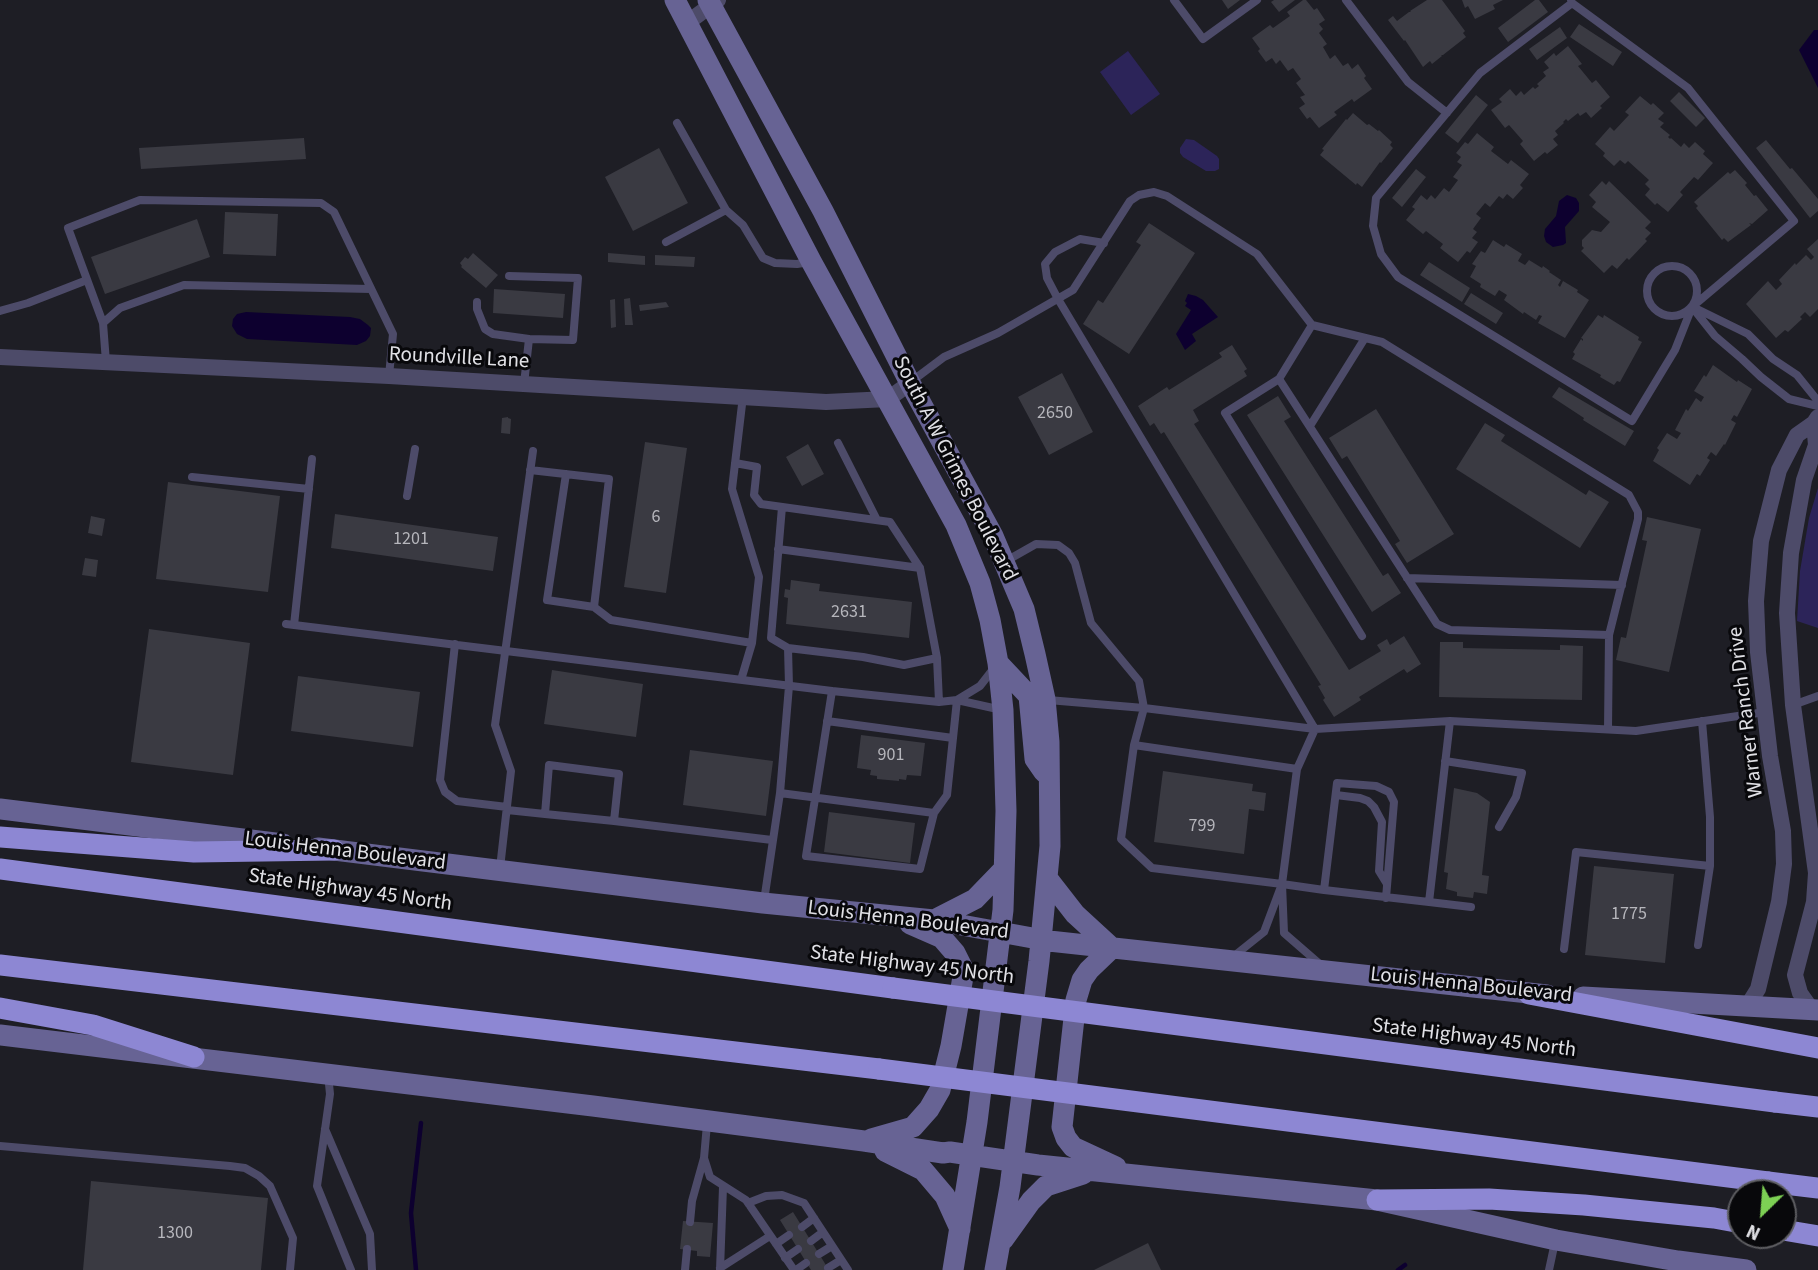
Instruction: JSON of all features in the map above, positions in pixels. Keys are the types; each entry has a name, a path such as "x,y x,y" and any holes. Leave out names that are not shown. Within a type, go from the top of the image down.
{"highway":[{"path":"0,837 194,852 334,850"},
{"name":"State Highway 45 North","path":"0,869 1818,1107"},
{"path":"0,965 880,1069 1818,1188"},
{"path":"1529,994 1818,1048"},
{"path":"0,1008 93,1025 194,1057"},
{"path":"1377,1200 1489,1199 1701,1216 1727,1221"},
{"path":"1797,1232 1818,1236"}],"main road":[{"name":"South A W Grimes Boulevard","path":"675,0 811,261 956,525 980,583 998,663 1003,710 1006,811 1002,931 972,1156 953,1270"},
{"name":"South A W Grimes Boulevard","path":"712,2 823,211 910,383 993,536 1024,609 1045,699 1049,742 1050,846 1042,939 1013,1161 995,1270"},
{"path":"998,663 1029,696 1035,759 1049,779"},
{"name":"Louis Henna Boulevard","path":"0,809 763,904 934,920 1112,948 1529,994 1815,1010"},
{"path":"934,920 975,899 1004,869"},
{"path":"1047,878 1075,914 1112,948 1082,980 1076,1000 1062,1127 1073,1147 1133,1174"},
{"path":"864,1141 914,1128 929,1109 940,1090 964,971 955,953 942,938 892,916"},
{"path":"0,1035 328,1073 1091,1171 1377,1200 1677,1265 1746,1270"},
{"path":"864,1141 923,1170 946,1196 960,1229"},
{"path":"1000,1244 1031,1201 1046,1186 1091,1171"}],"street":[{"path":"687,23 712,2"},
{"name":"Roundville Lane","path":"0,357 389,376 827,402 888,400"},
{"path":"888,400 910,383"},
{"name":"Warner Ranch Drive","path":"1815,1010 1800,993 1795,975 1814,902 1816,873 1793,705 1787,613 1791,553 1804,480 1816,444 1816,420"},
{"name":"Warner Ranch Drive","path":"1748,1006 1758,989 1779,902 1784,864 1783,831 1758,652 1756,601 1761,541 1779,470 1797,435 1816,420"},
{"path":"1765,712 1793,705"}],"lane":[{"path":"1174,0 1203,39 1257,0"},
{"path":"1346,0 1408,82 1447,113"},
{"path":"1571,2 1480,73 1376,198 1373,226 1381,254 1398,277 1632,421 1675,350 1692,307 1697,295 1695,282 1688,271 1675,266 1663,268 1652,276 1647,288 1649,301 1657,311 1669,316 1682,314 1692,307 1794,221 1688,88 1571,2"},
{"path":"677,123 726,210 743,225 763,258 775,263 797,264 811,261"},
{"path":"910,383 944,356 998,333 1073,290 1130,201 1139,195 1154,192 1167,196 1257,254 1312,325 1382,342 1629,495 1638,512 1609,635 1608,729"},
{"path":"106,362 103,323 68,228 140,200 321,203 334,212 393,334 389,376"},
{"path":"666,242 726,210"},
{"path":"1104,243 1080,239 1055,251 1045,264 1047,278 1315,729"},
{"path":"477,302 485,330 493,334 573,340 578,278 509,276"},
{"path":"0,311 87,280"},
{"path":"103,323 120,308 184,285 371,289"},
{"path":"1692,307 1748,334 1773,359 1797,375 1818,403"},
{"path":"1692,307 1715,336 1789,399 1818,403"},
{"path":"1312,325 1279,379 1226,413 1362,636"},
{"path":"524,384 528,338"},
{"path":"1310,426 1365,338"},
{"path":"1279,379 1437,624 1450,630 1609,635"},
{"path":"741,680 752,643 759,577 732,489 743,396"},
{"path":"838,443 877,520"},
{"path":"407,496 415,449"},
{"path":"500,871 512,771 495,726 533,451"},
{"path":"312,459 290,624 832,691 939,702 957,700 1003,710"},
{"path":"735,463 757,467 754,495 761,504 890,522 920,568 937,657 939,702"},
{"path":"530,470 609,480 594,607"},
{"path":"566,474 547,600 594,607 611,620 752,643"},
{"path":"192,477 309,489"},
{"path":"782,507 771,638 788,648 904,664 937,657"},
{"path":"1005,562 1036,544 1058,545 1069,553 1075,563 1091,623 1139,681 1144,708 1134,745 1121,839 1152,868 1471,907"},
{"path":"778,549 920,568"},
{"path":"1407,578 1622,585"},
{"path":"455,645 440,780 445,792 457,801 772,841"},
{"path":"763,904 780,793 789,685 788,648"},
{"path":"957,700 980,686 998,663"},
{"path":"832,691 806,856 920,869 934,813 947,795 957,700"},
{"path":"1793,705 1818,696"},
{"path":"1045,699 1315,729 1450,721 1636,731 1765,712"},
{"path":"827,721 953,738"},
{"path":"1429,902 1450,721"},
{"path":"1698,945 1710,866 1710,817 1702,721"},
{"path":"1315,729 1297,769 1282,884 1284,933 1326,971"},
{"path":"1134,745 1297,769"},
{"path":"1445,761 1522,774 1516,797 1499,827"},
{"path":"545,814 549,765 619,774 614,821"},
{"path":"1324,890 1337,783 1376,786 1389,792 1394,802 1386,898"},
{"path":"780,793 934,813"},
{"path":"1336,794 1360,797 1374,807 1381,822 1378,871 1387,884"},
{"path":"1564,949 1576,852 1710,866"},
{"path":"1228,960 1264,932 1282,884"},
{"path":"328,1073 330,1094 317,1186 351,1270"},
{"path":"690,1222 692,1201 704,1158 708,1121"},
{"path":"325,1129 370,1234 372,1270"},
{"path":"0,1146 245,1168 270,1186 293,1238 290,1270"},
{"path":"704,1158 710,1177 746,1200 795,1270 806,1263"},
{"path":"720,1269 723,1186"},
{"path":"748,1203 766,1196 782,1195 804,1203 848,1270"},
{"path":"802,1227 814,1218"},
{"path":"811,1241 823,1232"},
{"path":"776,1244 789,1235"},
{"path":"720,1269 770,1236"},
{"path":"1549,1270 1556,1240"},
{"path":"819,1254 832,1246"},
{"path":"785,1258 798,1249"},
{"path":"685,1270 687,1250"},
{"path":"828,1268 841,1260"}],"shaded area":[{"path":"1814,30 1818,30 1818,88 1799,50"},
{"path":"1128,51 1160,94 1131,115 1100,72"},
{"path":"1186,139 1194,140 1217,156 1219,169 1206,171 1183,157 1180,148"},
{"path":"1567,195 1576,198 1579,211 1565,227 1566,243 1553,247 1546,242 1545,229 1556,216 1559,201"},
{"path":"1188,294 1203,300 1218,317 1192,334 1196,341 1185,350 1176,334 1191,310 1185,306"},
{"path":"246,312 350,317 360,319 368,325 371,328 370,336 357,345 247,339 237,334 232,326 237,314"},
{"path":"1818,488 1818,628 1797,621 1800,571 1809,518"}],"building":[{"path":"1222,0 1240,0 1228,9"},
{"path":"1295,0 1279,12 1271,2"},
{"path":"1303,0 1314,10 1317,8 1325,20 1319,24 1323,29 1319,33 1327,44 1323,47 1330,59 1335,55 1343,66 1348,63 1352,69 1358,64 1372,89 1334,112 1337,115 1319,128 1310,117 1307,119 1299,108 1305,104 1300,97 1305,95 1296,83 1301,79 1293,68 1288,71 1280,60 1276,64 1272,58 1266,62 1252,38 1270,25 1273,28 1290,16 1287,12"},
{"path":"1427,0 1442,0 1465,31 1463,33 1466,37 1432,64 1430,61 1423,67 1388,20 1393,16 1397,21"},
{"path":"1462,0 1503,0 1493,5 1495,9 1475,19"},
{"path":"1535,0 1539,0 1548,12 1508,42 1498,28"},
{"path":"1579,24 1622,52 1613,66 1570,37"},
{"path":"1560,27 1567,38 1537,60 1529,49"},
{"path":"1568,46 1582,64 1578,66 1592,83 1596,80 1610,97 1591,118 1586,112 1580,116 1578,113 1568,121 1566,119 1555,131 1558,135 1553,139 1558,145 1534,161 1520,144 1523,141 1509,125 1505,128 1491,110 1502,102 1499,99 1510,89 1516,96 1521,91 1524,95 1533,87 1535,89 1539,86 1537,84 1546,76 1543,72 1549,68 1544,62"},
{"path":"1679,92 1705,118 1696,127 1670,101"},
{"path":"1476,95 1488,105 1458,143 1445,133"},
{"path":"1640,96 1664,113 1658,119 1664,123 1660,127 1670,135 1670,139 1681,147 1684,143 1689,148 1695,142 1713,163 1698,180 1694,177 1680,192 1683,195 1668,212 1645,195 1650,189 1645,184 1649,180 1628,161 1625,164 1620,160 1614,166 1595,144 1610,127 1614,131 1629,115 1625,112"},
{"path":"1353,113 1367,125 1379,130 1392,142 1390,145 1393,148 1362,187 1320,155 1324,150 1322,149"},
{"path":"1477,133 1494,147 1491,151 1508,164 1511,160 1529,174 1520,185 1523,188 1513,199 1507,194 1503,199 1499,196 1490,207 1485,203 1476,214 1481,218 1473,229 1477,232 1472,238 1478,242 1470,253 1467,251 1458,262 1440,248 1443,244 1426,231 1423,234 1406,220 1421,195 1427,200 1431,195 1435,199 1444,188 1449,192 1458,180 1453,177 1462,165 1457,162 1461,157 1456,153"},
{"path":"304,138 306,159 141,169 139,148"},
{"path":"1766,140 1818,199 1818,211 1810,218 1756,148"},
{"path":"659,148 688,203 633,231 605,177"},
{"path":"1416,169 1426,177 1402,207 1392,198"},
{"path":"1735,170 1768,210 1728,242 1724,238 1722,240 1694,202 1728,172 1730,174"},
{"path":"1602,181 1606,185 1609,181 1651,222 1645,228 1651,233 1645,239 1647,241 1617,269 1612,265 1604,273 1581,251 1584,248 1582,240 1592,230 1601,232 1610,222 1592,207 1596,202 1589,195"},
{"path":"225,212 278,214 276,256 223,254"},
{"path":"197,219 210,257 105,294 91,257"},
{"path":"1149,223 1195,253 1129,354 1083,324 1098,300 1103,303 1141,245 1136,242"},
{"path":"1818,239 1818,309 1810,317 1805,312 1800,317 1802,319 1788,332 1785,330 1776,338 1746,304 1768,281 1776,290 1782,284 1779,280 1806,255 1811,260 1814,257 1807,249"},
{"path":"1493,240 1522,254 1518,261 1525,265 1529,260 1542,268 1543,266 1561,280 1558,285 1560,287 1563,281 1589,300 1565,338 1538,323 1542,316 1539,315 1536,320 1524,312 1523,314 1504,300 1507,295 1499,290 1495,296 1470,277 1476,266 1472,264 1481,251 1485,253"},
{"path":"473,253 498,275 486,288 461,267 460,263 465,257 468,259"},
{"path":"608,253 645,256 645,265 608,262"},
{"path":"655,255 695,257 694,267 655,265"},
{"path":"1429,262 1470,288 1462,302 1420,275"},
{"path":"494,289 565,294 563,318 493,313"},
{"path":"1471,293 1503,313 1496,324 1464,304"},
{"path":"630,298 633,325 625,325 624,299"},
{"path":"615,299 616,327 611,328 610,300"},
{"path":"666,302 669,307 640,311 639,305"},
{"path":"1598,315 1603,318 1604,315 1639,337 1638,340 1642,342 1620,382 1617,381 1614,385 1572,359 1581,339 1583,341 1581,338"},
{"path":"1232,345 1247,369 1244,371 1247,376 1193,410 1199,421 1194,424 1349,670 1381,651 1377,645 1387,639 1390,645 1404,636 1421,664 1407,673 1404,669 1359,697 1361,700 1334,717 1323,700 1325,698 1318,686 1321,685 1164,432 1161,434 1154,423 1150,426 1138,406 1222,357 1219,353"},
{"path":"1713,365 1752,389 1737,417 1734,415 1731,420 1736,423 1725,445 1716,456 1711,452 1707,458 1710,460 1700,476 1697,474 1690,485 1653,461 1659,450 1657,448 1667,433 1677,439 1681,433 1675,430 1686,409 1688,411 1696,398 1701,402 1704,397 1694,391"},
{"path":"1062,373 1093,432 1049,455 1018,397"},
{"path":"1559,387 1634,431 1625,446 1552,397"},
{"path":"1278,396 1291,417 1284,421 1383,576 1388,573 1401,593 1372,612 1247,415"},
{"path":"1376,409 1454,534 1407,563 1395,544 1400,541 1347,456 1342,459 1329,438"},
{"path":"502,418 511,419 510,434 501,433"},
{"path":"1485,423 1505,435 1501,441 1586,495 1589,490 1609,502 1580,548 1456,469"},
{"path":"645,442 687,448 666,593 624,587"},
{"path":"808,444 824,474 802,486 786,457"},
{"path":"168,482 280,496 268,592 156,579"},
{"path":"335,514 498,537 493,571 331,548"},
{"path":"91,516 105,519 102,536 88,533"},
{"path":"1647,517 1701,529 1669,672 1616,660 1621,637 1626,638 1647,541 1642,540"},
{"path":"85,558 98,560 96,577 82,575"},
{"path":"791,580 820,584 819,591 912,602 909,638 786,624 788,598 784,597 785,589 790,590"},
{"path":"149,629 250,643 233,775 131,762"},
{"path":"1440,642 1463,642 1463,648 1560,650 1560,645 1583,646 1582,700 1439,697"},
{"path":"552,670 643,684 636,737 544,724"},
{"path":"298,676 420,692 413,747 291,731"},
{"path":"861,735 925,743 921,776 907,775 906,780 899,781 877,779 877,776 870,775 871,770 857,768"},
{"path":"690,750 773,761 766,816 683,805"},
{"path":"1163,771 1253,784 1252,791 1266,793 1264,811 1249,809 1244,854 1154,842"},
{"path":"1454,788 1477,793 1490,802 1482,875 1489,876 1487,894 1474,892 1473,898 1457,896 1457,892 1446,889 1448,873 1444,872"},
{"path":"829,812 915,823 910,863 824,852"},
{"path":"1594,866 1674,874 1665,963 1585,955"},
{"path":"91,1181 268,1198 261,1270 83,1270"},
{"path":"793,1212 829,1270 811,1270 780,1220"},
{"path":"683,1221 713,1223 710,1257 697,1256 697,1251 680,1249"},
{"path":"1148,1243 1161,1270 1094,1270"}],"waterway":[{"path":"416,1270 411,1213 421,1123"},
{"path":"1398,1270 1405,1265"}]}
